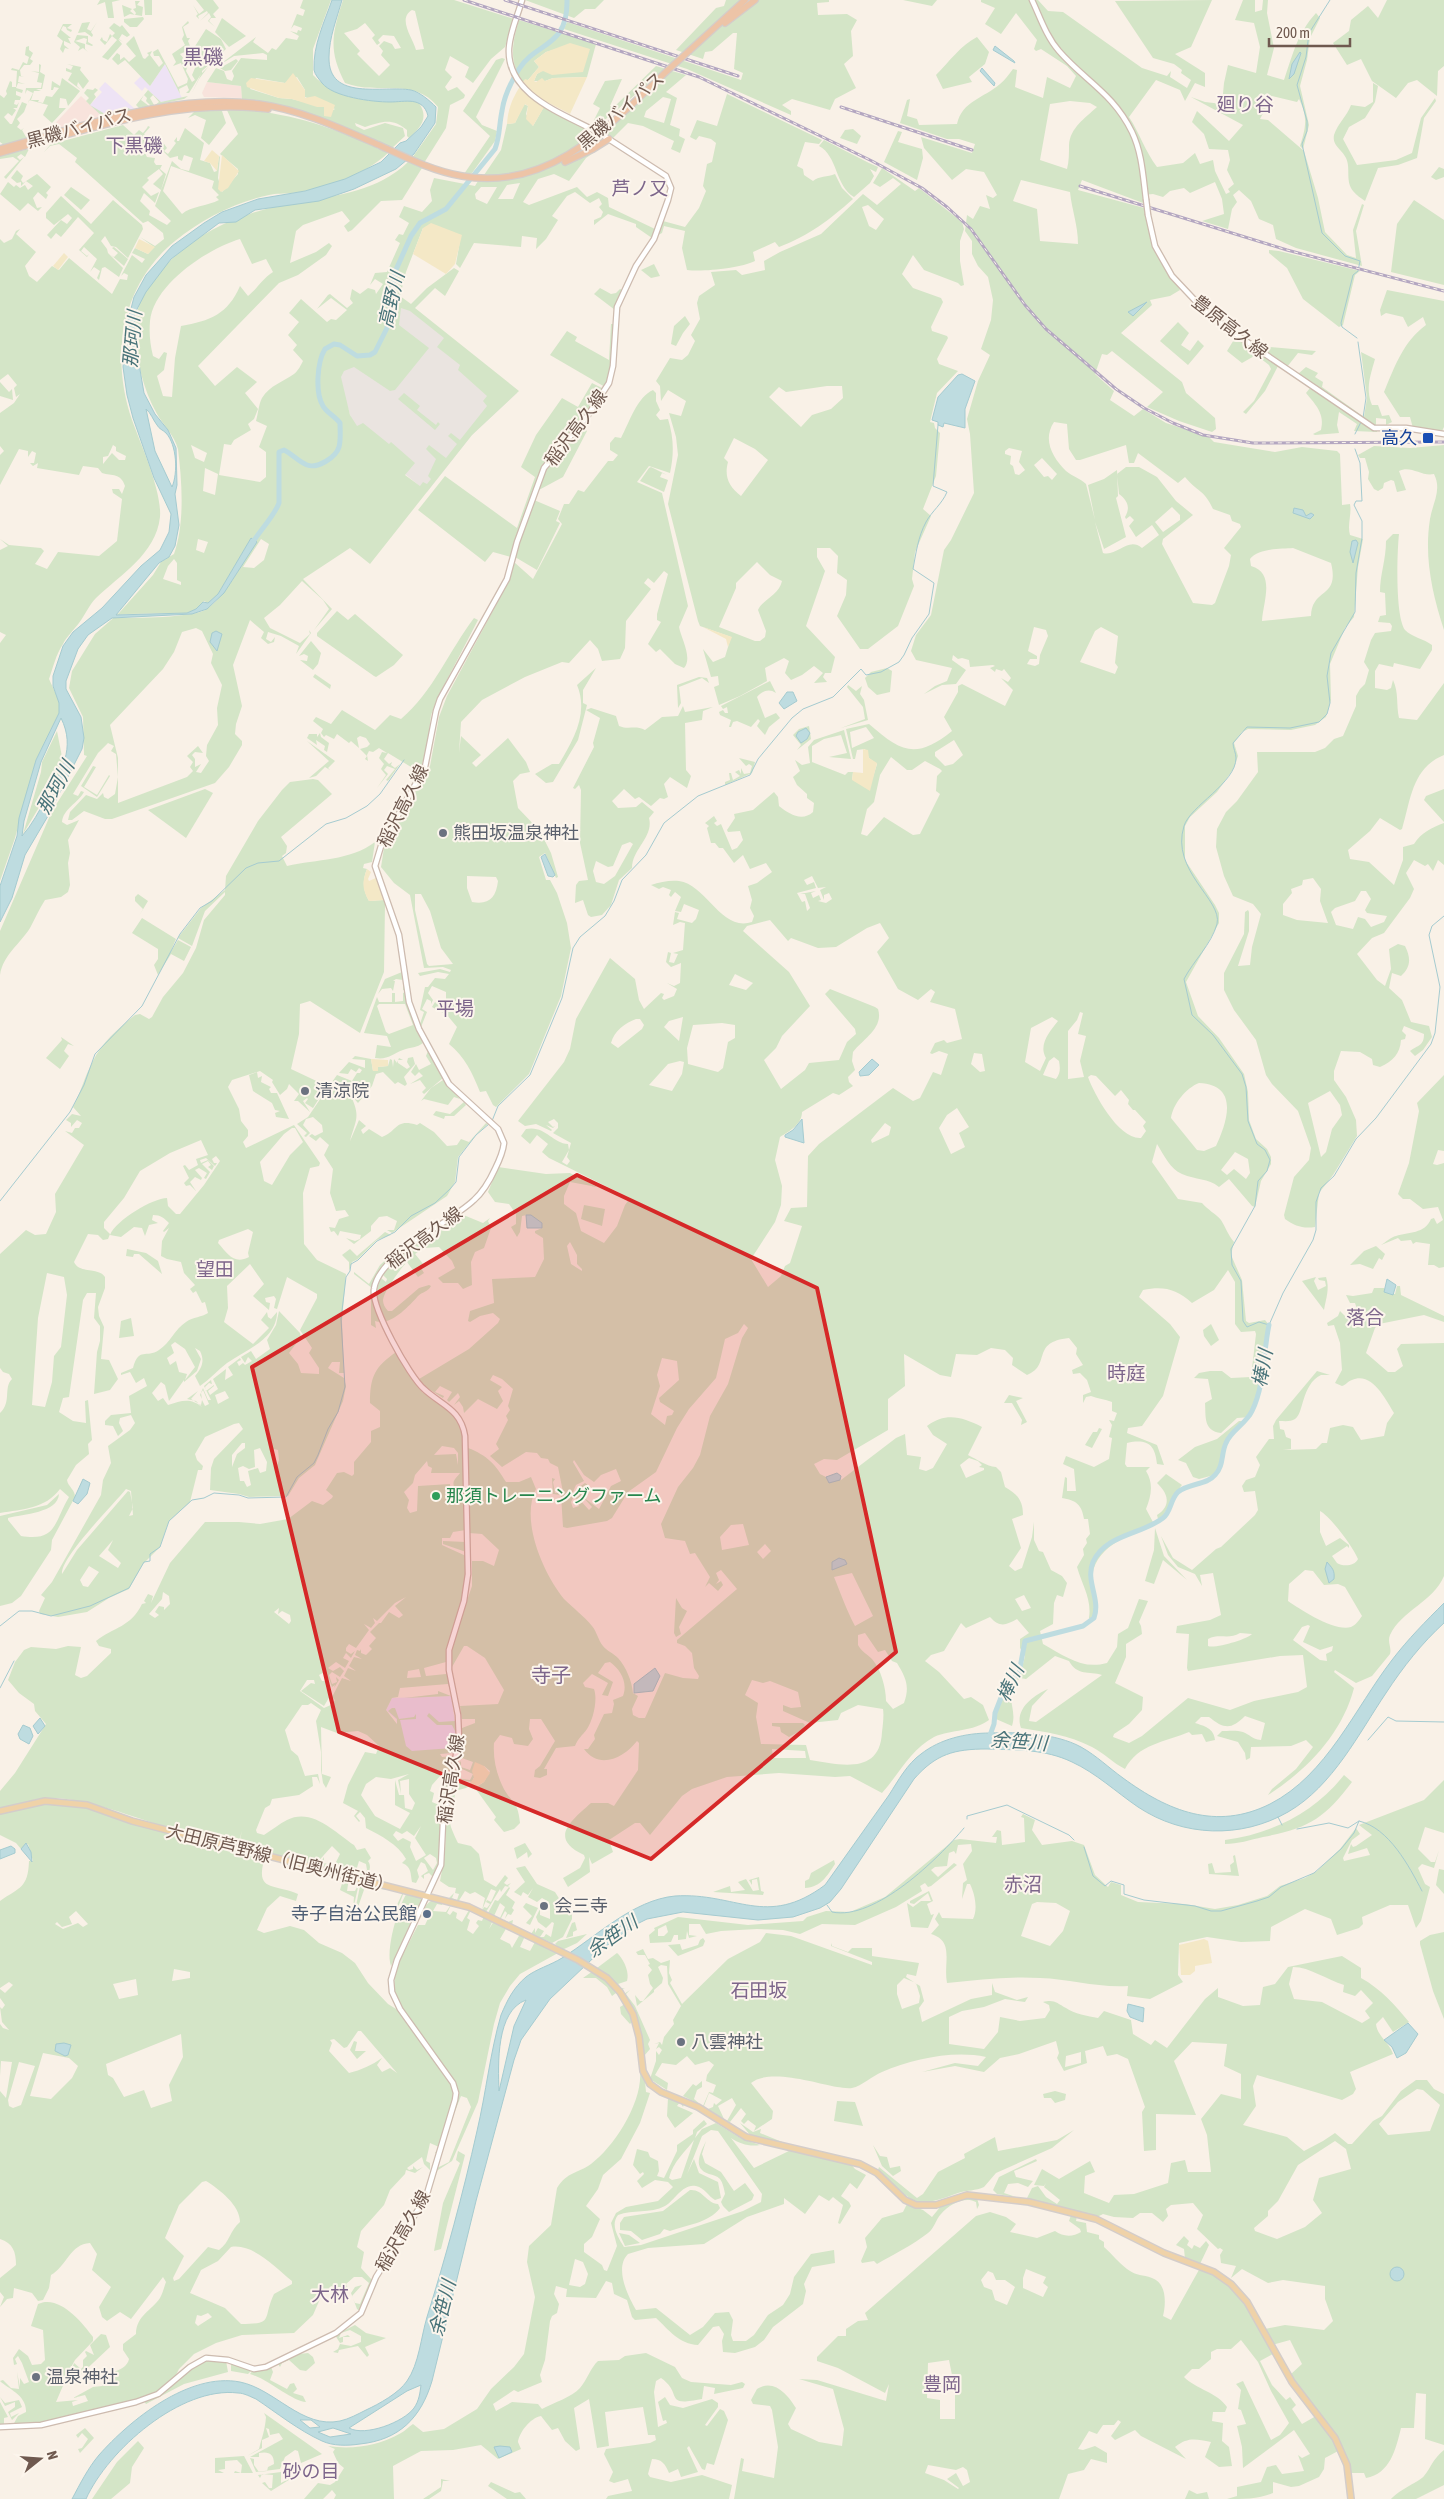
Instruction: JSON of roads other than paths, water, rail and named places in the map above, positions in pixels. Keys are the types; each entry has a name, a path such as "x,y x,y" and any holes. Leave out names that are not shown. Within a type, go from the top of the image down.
{"highway":[{"name":"黒磯バイパス","path":"0,149 136,113 192,103 253,104 281,108 307,116 416,162 464,176 479,178 511,176 542,168 586,144 744,0"},
{"path":"706,35 755,0"},
{"name":"黒磯バイパス","path":"0,153 143,115 190,107 257,108 307,116"},
{"path":"542,168 558,166 593,150 602,135"},
{"path":"542,168 602,135"}],"main road":[{"name":"稲沢高久線","path":"0,2427 47,2424 136,2402 158,2394 196,2362 206,2358 228,2360 254,2369 266,2367 327,2338 359,2316 376,2277 426,2197 456,2096 449,2077 400,2009 391,1986 394,1966 441,1865 443,1823 459,1738 449,1657 452,1639 465,1594 468,1574 465,1436 461,1422 455,1412 424,1390 410,1372 379,1315 373,1290 378,1274 389,1262 464,1208 481,1193 492,1176 504,1144 498,1130 449,1084 419,1029 409,1002 399,935 375,866 381,846 426,767 438,705 507,579 517,542 541,474 588,415 611,378 617,307 636,266 656,234 671,188 669,179 662,173 602,135 547,105 518,82 513,71 509,46 522,0"},
{"name":"豊原高久線","path":"1032,0 1059,51 1103,90 1121,113 1132,132 1139,153 1148,215 1155,246 1164,264 1187,293 1230,330 1374,428 1406,428 1444,434"},
{"name":"大田原芦野線（旧奥州街道）","path":"0,1811 45,1802 87,1805 132,1820 216,1843 469,1907 601,1973 620,1992 633,2014 639,2037 644,2075 657,2089 698,2107 746,2137 852,2162 868,2168 882,2178 905,2200 916,2206 936,2205 968,2195 1009,2198 1034,2203 1096,2218 1164,2252 1214,2272 1231,2284 1247,2302 1292,2382 1335,2438 1347,2465 1351,2499"}],"water":[{"name":"那珂川","path":"332,0 342,0 329,50 331,71 337,80 347,86 359,88 414,91 425,97 436,107 435,123 414,154 396,169 354,189 319,201 255,210 236,222 219,223 171,259 146,292 135,313 134,335 144,393 155,414 168,430 176,448 177,485 175,494 179,525 175,546 169,557 159,563 116,615 187,613 196,609 203,602 208,603 218,594 251,538 257,542 224,593 207,609 192,614 112,618 88,635 78,649 66,681 66,689 81,717 84,738 82,749 48,816 25,855 12,898 0,922 0,886 17,836 19,818 36,760 59,713 59,703 53,686 53,676 63,646 73,632 102,608 141,566 160,550 169,532 171,514 154,478 127,395 123,367 126,328 134,297 146,275 172,246 204,223 222,212 258,199 305,191 345,179 381,162 400,143 406,141 421,127 428,116 426,110 418,103 407,101 382,102 353,98 327,88 317,77 314,70 315,52","holes":["146,409 158,426 170,438 176,467 172,487 155,451","61,718 67,739 67,750 62,769 32,823 22,836 24,821 41,762"]},
{"path":"995,46 1014,61 1015,63 993,50"},
{"path":"1300,52 1294,74 1289,79 1292,64"},
{"path":"982,68 995,83 994,86 980,71"},
{"path":"1147,302 1133,316 1128,312"},
{"path":"962,374 975,381 965,409 965,428 944,423 943,427 938,425 938,422 932,420 938,397 958,375"},
{"path":"1294,508 1303,510 1306,516 1311,513 1314,515 1310,519 1293,513"},
{"path":"1356,540 1358,543 1353,563 1350,552 1352,541"},
{"path":"216,631 222,634 217,651 210,642 212,633"},
{"path":"787,692 793,692 797,701 784,709 779,703"},
{"path":"806,728 810,733 807,739 801,743 796,736 798,732"},
{"path":"545,854 555,875 553,877 548,876 541,857"},
{"path":"872,1059 879,1065 869,1075 860,1076 859,1072"},
{"path":"802,1119 804,1143 785,1137 785,1135 793,1130"},
{"path":"526,1215 531,1215 542,1223 542,1228 527,1228"},
{"path":"1387,1279 1396,1285 1393,1295 1384,1292"},
{"path":"837,1473 841,1476 840,1480 829,1483 826,1477"},
{"path":"83,1479 90,1483 87,1494 78,1504 73,1501"},
{"path":"839,1558 845,1560 847,1564 832,1570 832,1562"},
{"path":"1327,1562 1334,1573 1334,1579 1329,1583 1325,1569"},
{"name":"余笹川","path":"1444,1603 1444,1623 1420,1647 1399,1674 1344,1758 1319,1788 1304,1801 1270,1821 1232,1830 1212,1831 1193,1829 1155,1817 1089,1772 1062,1758 1041,1752 1020,1750 965,1750 938,1759 914,1779 841,1889 830,1902 820,1908 793,1917 758,1920 683,1912 647,1919 633,1926 605,1947 550,1999 521,2040 476,2201 432,2381 422,2406 415,2416 397,2432 386,2438 374,2442 335,2445 326,2443 305,2432 250,2396 240,2393 216,2394 193,2400 149,2425 111,2461 86,2499 72,2499 95,2460 112,2441 144,2414 181,2391 201,2384 221,2381 240,2382 265,2392 301,2414 326,2422 340,2421 383,2401 394,2394 407,2381 417,2359 472,2155 501,2015 514,1990 530,1974 562,1958 616,1920 645,1904 660,1899 675,1896 697,1896 751,1906 768,1907 785,1905 804,1898 825,1885 911,1763 936,1744 963,1736 981,1733 1025,1733 1071,1742 1092,1754 1140,1790 1157,1800 1193,1814 1231,1816 1250,1812 1270,1804 1308,1776 1324,1758 1392,1660","holes":["526,2000 514,2026 499,2091 501,2040 509,2015 516,2006","421,2385 416,2405 402,2418 384,2427 364,2431 349,2428 407,2391","300,2420 311,2420 320,2427 310,2428","333,2428 351,2434 330,2437 318,2432"]},
{"path":"655,1668 660,1676 653,1691 634,1693 634,1684"},
{"path":"40,1718 45,1726 38,1734 33,1726"},
{"path":"23,1725 30,1728 33,1736 29,1744 20,1739 18,1734"},
{"path":"26,1843 31,1852 32,1862 21,1849"},
{"path":"11,1846 15,1849 15,1853 0,1859 0,1850"},
{"path":"1128,2004 1144,2008 1143,2022 1130,2017 1127,2011"},
{"path":"1408,2023 1418,2034 1406,2053 1397,2058 1392,2047 1384,2040"},
{"path":"64,2043 71,2045 68,2055 65,2056 55,2051 56,2044"},
{"path":"1394,2267 1400,2267 1404,2274 1400,2281 1394,2281 1390,2277 1390,2271"},
{"path":"494,2447 510,2447 512,2452 499,2458"}],"waterway":[{"name":"高野川","path":"251,545 279,503 279,452 284,450 304,464 311,466 326,461 334,455 339,447 340,423 320,400 318,386 319,369 325,349 334,344 340,345 357,356 370,355 375,352 387,328 395,272 411,236 420,223 446,209 495,149 503,105 511,84 526,60 557,36 566,16 567,0"},
{"path":"1330,0 1309,33 1306,57 1297,85 1307,121 1307,131 1302,144 1322,233 1345,256 1360,261 1358,271 1353,275 1341,323 1342,327 1357,338"},
{"path":"1358,342 1366,398 1363,418"},
{"path":"1355,434 1361,422"},
{"path":"492,1121 498,1106 530,1075 562,998 573,948 580,937 605,916 614,901 622,880 646,855 664,823 698,796 750,775 758,759 792,718 803,709 833,697 861,669 866,675 881,672 899,662 904,655 912,638 929,614 934,583 913,569 923,528 947,492 933,486 938,425"},
{"path":"1355,449 1360,463 1362,501 1356,501 1354,505 1362,521 1362,538 1356,573 1355,612 1331,653 1327,676 1330,703 1327,714 1319,722 1290,728 1247,727 1233,743 1236,758 1229,776 1188,818 1184,826 1182,842 1184,857 1190,870 1217,915 1217,924 1211,939 1184,979 1192,1015 1213,1035 1242,1074 1246,1087 1248,1121 1257,1144 1265,1150 1270,1160 1267,1171 1258,1181 1255,1206 1231,1249 1232,1265 1241,1281 1243,1321 1247,1327 1259,1322 1269,1325 1283,1293 1313,1240 1316,1230 1316,1202 1321,1188 1334,1176 1356,1139 1376,1118 1431,1044 1435,1033 1440,987 1429,935 1432,926 1444,916"},
{"path":"0,1201 70,1112 84,1085 95,1054 142,1006 180,934 200,908 212,901 246,868 258,863 279,861 326,824 346,818 367,806 380,794 404,760"},
{"path":"0,1626 19,1611 32,1611 51,1616 90,1606 129,1588 144,1562 150,1561 150,1554 160,1547 169,1521 192,1500 204,1498 214,1493 239,1495 248,1498 286,1497 297,1477 314,1463 328,1429 338,1412 345,1387 341,1319 346,1277 350,1271 351,1264 358,1260 377,1241 395,1232 411,1216 435,1203 450,1189 456,1182 459,1157 476,1135 489,1124"},
{"name":"棒川","path":"989,1738 994,1724 995,1713 1006,1685 1019,1673 1025,1641 1083,1626 1094,1618 1096,1604 1091,1569 1099,1553 1115,1540 1154,1524 1163,1518 1168,1513 1173,1499 1178,1492 1207,1481 1218,1471 1228,1438 1246,1420 1256,1401 1262,1379 1269,1325"},
{"path":"0,1688 14,1661"},
{"path":"1368,1740 1388,1717 1396,1721 1444,1722"},
{"path":"967,1819 967,1816 1007,1805 1069,1835 1074,1840"},
{"path":"1278,1817 1282,1825"},
{"path":"1297,1829 1329,1823 1348,1828 1359,1821 1370,1825 1380,1831 1397,1849 1422,1891"},
{"path":"1084,1847 1093,1876 1105,1886 1111,1881 1124,1885 1124,1894 1144,1900 1221,1911 1269,1897 1281,1887 1314,1873 1341,1849 1354,1833 1359,1821"},
{"path":"827,1905 832,1912 849,1912 867,1907 886,1897 905,1885 923,1870 964,1828"}],"railway":[{"path":"464,0 699,77 872,161 922,188 971,229 1025,305 1046,329 1116,389 1144,408 1173,423 1203,435 1253,443 1444,442"},
{"path":"505,0 738,76"},
{"path":"841,107 972,150"},
{"path":"1080,186 1287,250 1444,291"}],"place":[{"name":"高久","path":"1428,438"},
{"name":"熊田坂温泉神社","path":"443,833"},
{"name":"清涼院","path":"305,1091"},
{"name":"那須トレーニングファーム","path":"436,1496"},
{"name":"会三寺","path":"544,1906"},
{"name":"寺子自治公民館","path":"427,1914"},
{"name":"八雲神社","path":"681,2042"},
{"name":"温泉神社","path":"36,2377"}],"district":[{"name":"黒磯","path":"203,57"},
{"name":"廻り谷","path":"1245,104"},
{"name":"下黒磯","path":"134,145"},
{"name":"芦ノ又","path":"640,188"},
{"name":"平場","path":"455,1008"},
{"name":"望田","path":"215,1269"},
{"name":"落合","path":"1365,1317"},
{"name":"時庭","path":"1126,1373"},
{"name":"寺子","path":"551,1675"},
{"name":"赤沼","path":"1023,1884"},
{"name":"石田坂","path":"759,1990"},
{"name":"大林","path":"330,2294"},
{"name":"豊岡","path":"942,2384"},
{"name":"砂の目","path":"311,2471"}]}
